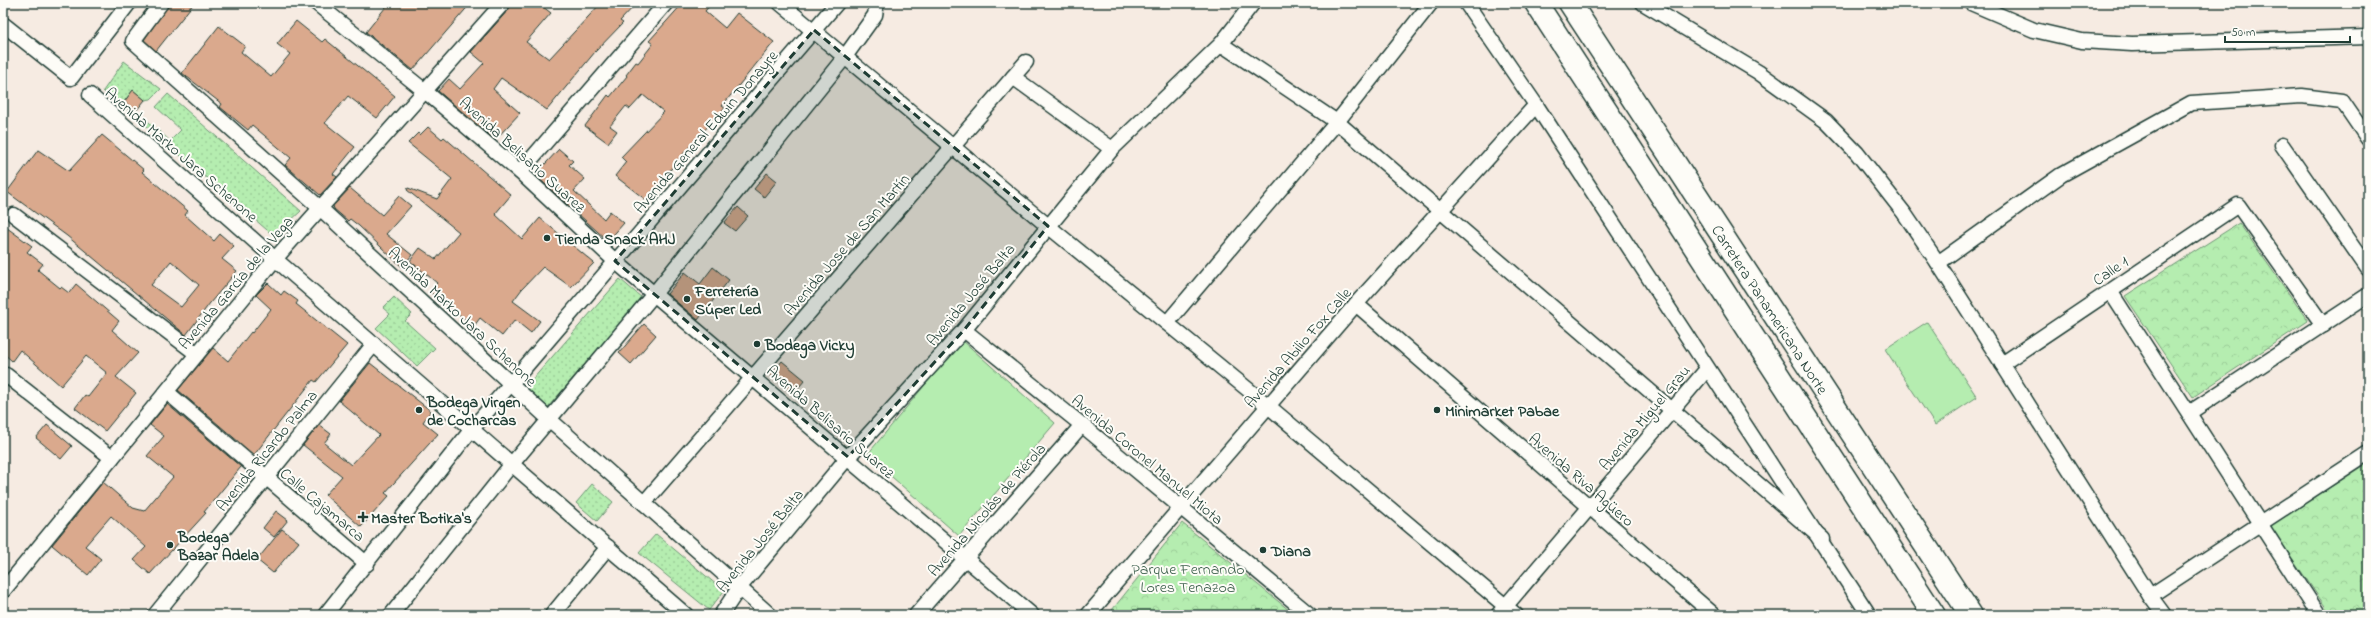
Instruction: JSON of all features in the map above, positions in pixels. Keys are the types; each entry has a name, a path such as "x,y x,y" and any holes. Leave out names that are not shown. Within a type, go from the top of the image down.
{"highway":[{"name":"Carretera Panamericana Norte","path":"1536,3 1934,615"},
{"name":"Carretera Panamericana Norte","path":"1570,3 1971,615"},
{"path":"1954,591 1984,615"}],"street":[{"path":"3,24 71,78 129,3"},
{"name":"Avenida Marko Jara Schenone","path":"161,3 133,41 320,208 549,419 770,615"},
{"name":"Avenida García de la Vega","path":"3,592 275,259 426,92 503,3"},
{"path":"520,172 666,3"},
{"path":"780,3 814,30 844,58 1267,405 1506,612"},
{"name":"Avenida General Edwin Donayre","path":"325,615 368,564 472,429 838,3"},
{"path":"392,615 511,464 654,294 844,58 875,15 877,3"},
{"name":"Avenida José Balta","path":"721,615 739,588 848,457 964,330 1112,149 1221,44 1253,3"},
{"path":"1167,324 1337,122 1431,3"},
{"path":"1466,3 1536,104 1707,369 1822,539 1869,615"},
{"path":"1643,3 1758,72 1826,121 1857,153 1904,213 1938,263 2150,596 2164,615"},
{"path":"1971,3 2034,30 2082,41 2132,44 2368,36"},
{"name":"Avenida Belisario Suarez","path":"324,5 520,172 615,262 848,457 1032,615"},
{"path":"1221,44 1337,122 1822,539"},
{"name":"Avenida Jose de San Martín","path":"644,503 1026,62"},
{"path":"1013,77 1112,149"},
{"name":"Avenida Marko Jara Schenone","path":"90,95 275,259 686,615"},
{"path":"1938,263 2061,175 2191,103 2302,96 2342,101 2368,139"},
{"name":"Avenida Abilio Fox Calle","path":"1088,615 1181,509 1267,405 1536,104"},
{"path":"2282,145 2368,269"},
{"name":"Calle 1","path":"2002,364 2238,205 2323,325"},
{"path":"14,215 197,354"},
{"path":"2110,291 2319,615"},
{"path":"2189,413 2368,295"},
{"name":"Avenida Riva Agüero","path":"1356,304 1714,615"},
{"name":"Avenida Coronel Manuel Miota","path":"964,330 1082,425 1310,615"},
{"name":"Avenida Ricardo Palma","path":"155,615 374,344"},
{"name":"Avenida Miguel Grau","path":"1506,612 1589,508 1707,369"},
{"path":"3,379 6,375 112,458"},
{"name":"Calle Cajamarca","path":"167,392 368,564"},
{"name":"Avenida Nicolás de Piérola","path":"916,615 1082,425"},
{"path":"2150,596 2261,525 2368,453"},
{"path":"552,615 608,548"}],"highlighted area":[{"path":"814,30 1048,226 964,330 848,457 615,261"}],"green space":[{"path":"124,61 161,89 151,99 145,100 133,90 124,102 136,111 133,114 103,91"},
{"path":"168,94 301,211 274,236 138,119 141,115 170,141 181,130 156,107"},
{"path":"2239,223 2308,321 2193,397 2125,296"},
{"path":"620,279 642,298 548,407 525,388"},
{"path":"394,297 412,314 405,321 435,348 417,366 376,328 390,314 383,308"},
{"path":"1927,322 1977,397 1935,425 1885,349"},
{"path":"962,340 1055,423 959,536 867,455"},
{"path":"2368,463 2368,615 2331,615 2270,526"},
{"path":"592,484 613,502 597,521 576,503"},
{"name":"Parque Fernando Lores Tenazoa","path":"1182,523 1295,615 1108,615"},
{"path":"656,534 724,591 709,610 639,553"}],"building":[{"path":"170,3 194,3 156,51 144,40"},
{"path":"389,3 471,3 413,70 366,32"},
{"path":"511,3 538,3 551,13 526,42 549,59 601,3 637,3 620,21 623,23 595,52 547,110 501,78 493,89 520,113 495,140 438,91 449,79 460,89 484,63 471,52 509,9"},
{"path":"683,3 712,3 705,11 725,28 737,13 774,42 722,106 725,108 684,153 646,200 615,176 626,162 621,157 664,112 643,95 630,109 626,106 610,126 617,131 608,143 585,126 608,95 610,97 636,62 638,63 653,44 649,41"},
{"path":"296,21 322,42 325,39 395,96 377,118 348,96 325,123 355,147 333,174 337,177 320,195 285,165 291,158 252,125 248,130 220,107 222,104 182,73 219,26 245,46 241,52 271,77 290,54 277,44"},
{"path":"133,90 145,100 136,111 124,102"},
{"path":"428,127 442,139 444,137 511,195 495,214 522,239 540,218 594,263 571,287 543,267 522,289 513,301 540,321 531,333 515,320 502,336 480,318 474,326 430,292 437,283 410,261 420,248 436,259 459,232 407,190 408,188 437,199 452,179 408,143 418,133 420,135"},
{"path":"102,135 144,170 142,172 188,211 185,215 214,241 220,234 234,246 222,259 237,271 186,335 67,236 7,192 38,150 69,171","holes":["171,261 199,285 181,307 151,285"]},
{"path":"559,149 573,161 569,165 585,179 574,191 604,219 610,211 624,223 608,241 535,175"},
{"path":"767,173 777,181 764,197 754,189"},
{"path":"350,188 382,215 399,196 411,206 386,234 412,255 402,267 359,226 350,219 348,221 334,209 333,206"},
{"path":"738,207 748,216 735,231 724,223"},
{"path":"3,225 32,246 27,252 43,264 38,270 60,288 61,287 69,293 76,284 119,321 112,330 138,353 116,377 136,393 105,431 75,408 85,395 88,397 107,373 86,356 61,386 20,350 12,361 3,353"},
{"path":"713,267 729,280 698,320 667,294 685,272 700,284"},
{"path":"268,283 281,295 284,291 298,301 296,304 347,345 316,382 313,380 254,455 178,390 213,348 228,361 251,332 252,333 271,309 256,295"},
{"path":"644,324 656,335 631,364 619,353"},
{"path":"782,361 805,380 793,394 770,375"},
{"path":"370,363 431,411 423,422 438,434 385,493 389,496 361,527 325,495 342,476 303,445 319,425 331,434 324,443 351,465 379,435 339,401"},
{"path":"167,404 241,467 204,512 206,513 150,574 134,560 146,547 111,516 85,546 101,559 88,575 52,545 103,482 133,508 144,511 173,477 147,456 164,436 150,425"},
{"path":"47,425 72,446 61,459 36,438"},
{"path":"276,511 288,520 274,537 263,528"},
{"path":"282,529 299,542 273,573 257,560"}],"place":[{"name":"Tienda Snack AHJ","path":"547,238"},
{"name":"Ferretería Súper Led","path":"687,299"},
{"name":"Bodega Vicky","path":"757,344"},
{"name":"Bodega Virgen de Cocharcas","path":"419,410"},
{"name":"Minimarket Pabae","path":"1437,410"},
{"name":"Master Botika's","path":"363,517"},
{"name":"Bodega Bazar Adela","path":"170,545"},
{"name":"Diana","path":"1263,550"}]}
